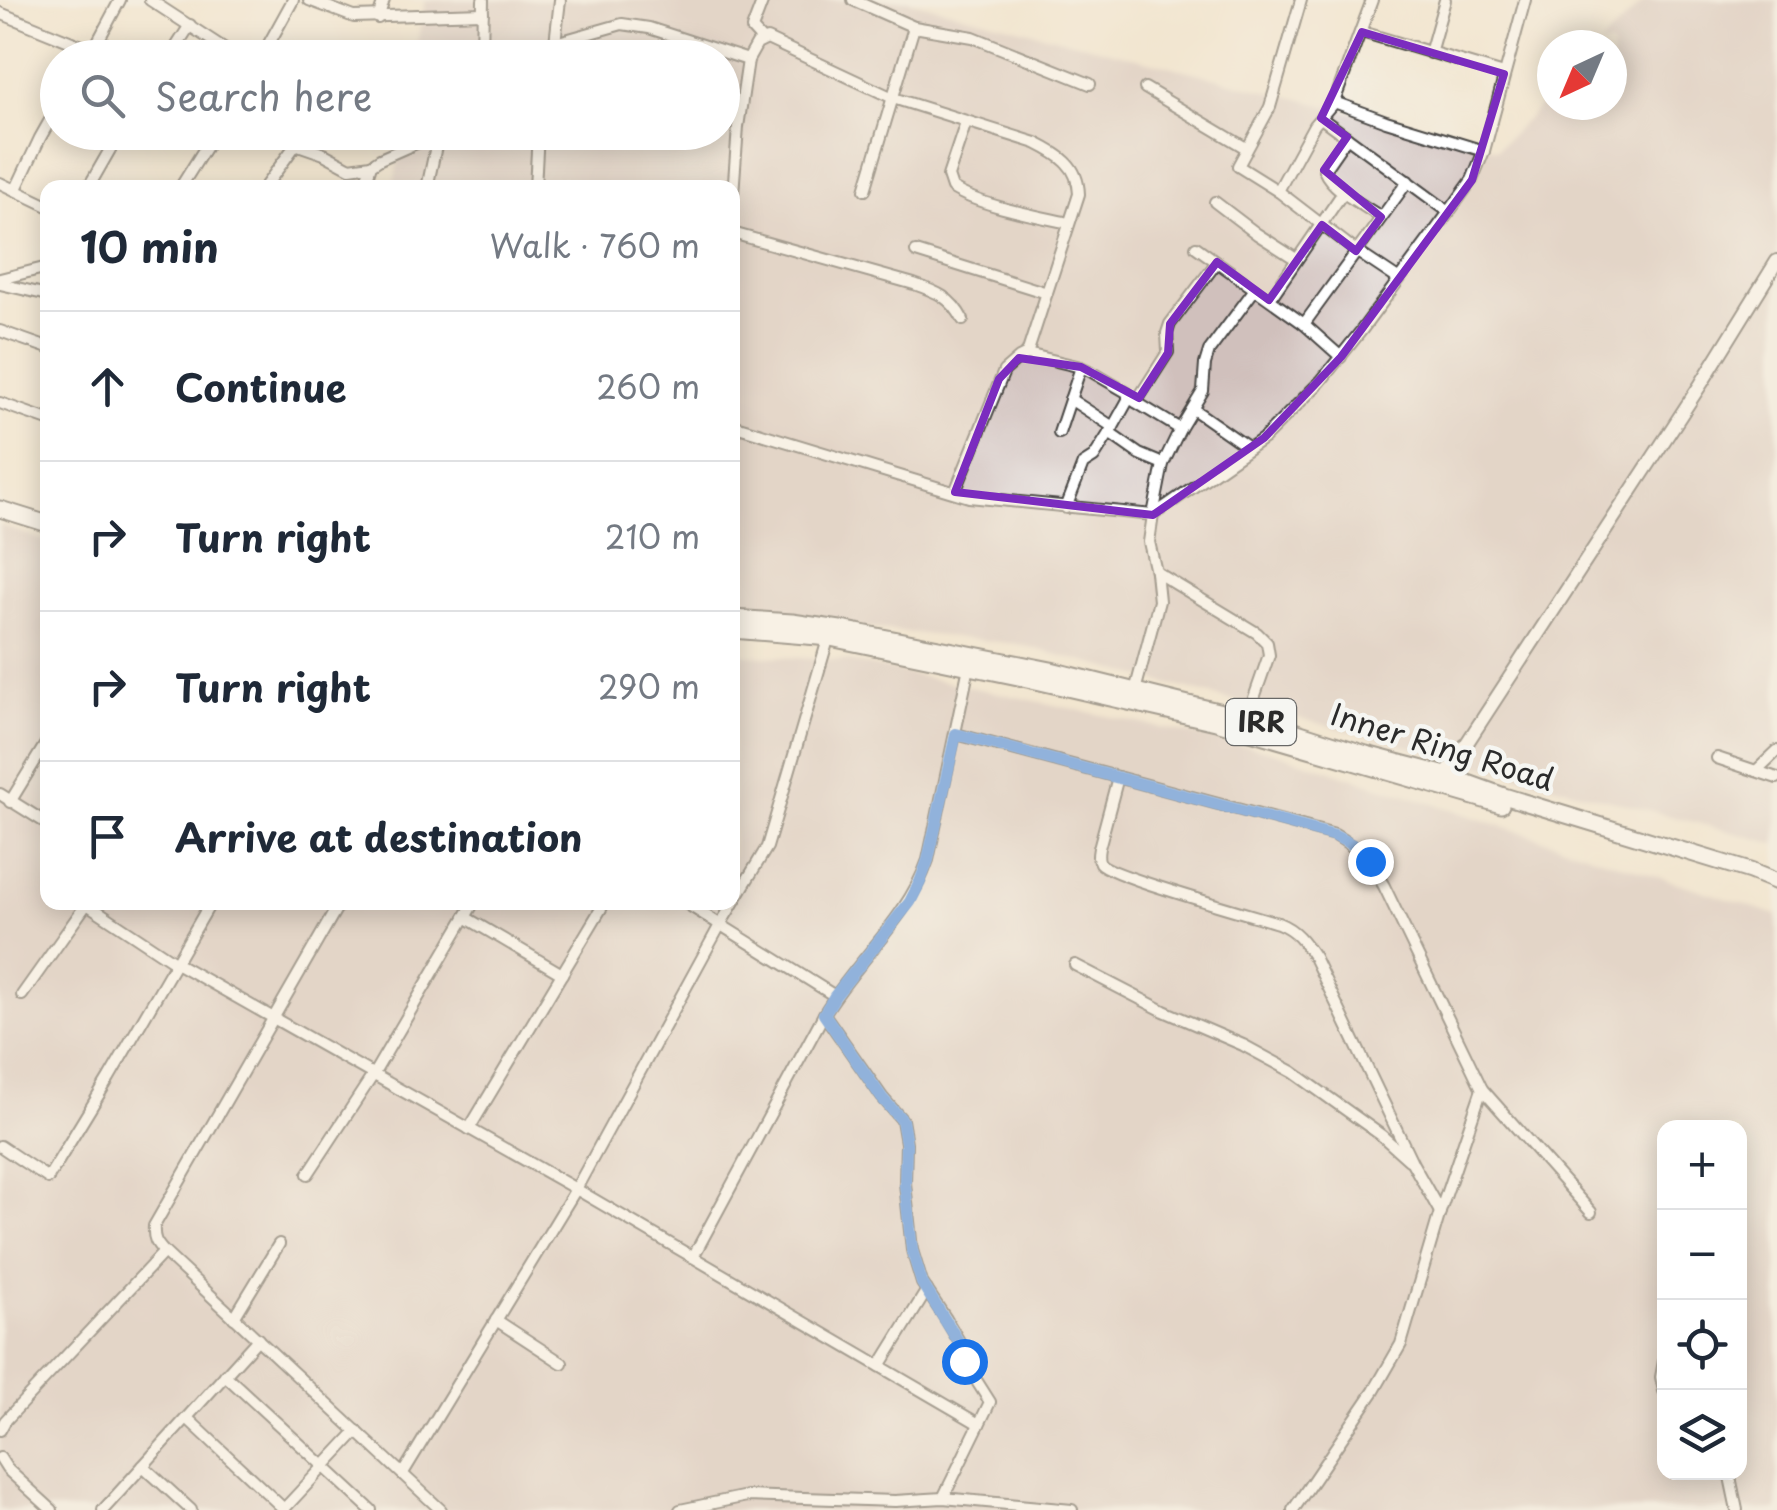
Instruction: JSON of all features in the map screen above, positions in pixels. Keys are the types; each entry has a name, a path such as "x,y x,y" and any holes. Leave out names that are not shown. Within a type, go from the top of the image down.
{"main road":[{"path":"0,498 40,511"},
{"path":"0,509 40,522"},
{"name":"Inner Ring Road","path":"740,619 1052,670 1246,718 1440,779"},
{"name":"Inner Ring Road","path":"740,630 828,632 1216,722 1504,796 1750,871 1774,883"}],"street":[{"path":"99,40 120,0"},
{"path":"150,0 212,40"},
{"path":"271,40 293,0"},
{"path":"309,0 354,17 483,13"},
{"path":"378,18 384,0"},
{"path":"482,40 483,0"},
{"path":"554,40 560,0"},
{"path":"763,0 752,29 762,40 774,41 892,98 1036,143 1072,166 1079,182 1079,194 1026,354 999,379 955,492"},
{"path":"853,0 914,27 973,37 1090,84"},
{"path":"1301,0 1270,107 1238,166 1398,279"},
{"path":"1278,192 1314,125 1334,102 1372,0"},
{"path":"1430,54 1445,0"},
{"path":"740,427 970,498 1153,515 1264,438 1290,412 1341,357 1449,212 1472,180 1484,151 1525,0"},
{"path":"0,13 61,40"},
{"path":"562,40 622,24 686,40"},
{"path":"180,40 190,25"},
{"path":"865,190 914,27"},
{"path":"1362,32 1504,74"},
{"path":"740,113 748,60 762,40"},
{"path":"740,57 748,60"},
{"path":"1145,88 1246,148"},
{"path":"1334,102 1484,151"},
{"path":"1321,118 1449,212"},
{"path":"966,122 948,176 952,188 966,196 1069,224"},
{"path":"1347,137 1324,170 1329,180 1381,217"},
{"path":"16,189 40,142"},
{"path":"93,180 110,150"},
{"path":"185,180 203,150"},
{"path":"270,180 293,150"},
{"path":"311,150 350,168 371,165 400,150"},
{"path":"430,180 436,150"},
{"path":"535,180 537,150"},
{"path":"734,180 736,150"},
{"path":"366,180 371,165"},
{"path":"1304,324 1408,180"},
{"path":"0,183 40,202"},
{"path":"1270,299 1344,191"},
{"path":"1215,202 1296,260"},
{"path":"740,235 943,294 962,320"},
{"path":"1196,247 1304,324 1341,357"},
{"path":"916,252 1047,293"},
{"path":"1440,779 1701,384 1777,261"},
{"path":"1066,508 1083,464 1094,457 1168,352 1170,324 1217,262"},
{"path":"0,282 40,270"},
{"path":"0,282 40,293"},
{"path":"1136,691 1158,601 1149,542 1163,464 1203,391 1204,364 1209,352 1255,290"},
{"path":"0,332 40,345"},
{"path":"1026,354 1080,368 1122,388 1132,400 1180,429"},
{"path":"1058,433 1080,368"},
{"path":"1070,399 1139,454 1163,464"},
{"path":"0,403 40,417"},
{"path":"1193,409 1248,448"},
{"path":"1156,572 1257,633 1267,643 1269,655 1246,718"},
{"path":"740,892 767,847 828,632"},
{"path":"693,1257 824,1014 910,902 920,882 969,667"},
{"path":"956,734 1335,836 1355,846 1370,861 1384,886 1482,1089 1591,1212"},
{"path":"40,751 5,798 40,819"},
{"path":"1756,771 1777,752"},
{"path":"1717,758 1777,778"},
{"path":"1118,776 1099,848 1100,863 1114,872 1278,923 1300,937 1440,1212"},
{"path":"22,995 83,910"},
{"path":"96,910 176,963 576,1189 978,1424"},
{"path":"0,1146 48,1178 207,910"},
{"path":"335,910 154,1226 153,1236 164,1252 441,1510"},
{"path":"308,1174 373,1074 469,910"},
{"path":"469,1130 600,910"},
{"path":"697,910 835,996"},
{"path":"403,1473 576,1189 729,910"},
{"path":"465,917 562,974"},
{"path":"1076,965 1293,1072 1413,1164"},
{"path":"824,1014 882,1098 902,1120 912,1250 922,1283 990,1402 943,1498"},
{"path":"1293,1510 1396,1354 1482,1089"},
{"path":"234,1318 279,1244"},
{"path":"2,1422 164,1252"},
{"path":"880,1366 927,1290"},
{"path":"496,1320 562,1363"},
{"path":"102,1510 258,1339"},
{"path":"225,1376 371,1510"},
{"path":"187,1418 284,1510 356,1431"},
{"path":"0,1458 52,1510"},
{"path":"143,1466 191,1510"},
{"path":"1730,1480 1736,1510"},
{"path":"680,1510 747,1496 895,1506 943,1498 1072,1510"}],"highlighted area":[{"path":"1362,32 1504,74 1472,180 1341,357 1264,438 1153,515 955,492 999,379 1019,358 1081,367 1139,398 1168,353 1170,324 1217,262 1269,300 1322,225 1356,251 1381,217 1324,170 1347,137 1321,118"}],"shaded area":[{"path":"425,0 907,0 1497,149 1537,109 1537,120 1627,120 1627,30 1615,30 1645,0 1777,0 1777,844 1017,644 740,615 740,180 394,180 400,150 740,150 740,40 418,40"},
{"path":"0,525 40,539 40,910 740,910 740,654 848,661 1270,751 1777,915 1777,1510 0,1510"}],"route":[{"path":"964,1361 960,1344 922,1283 912,1250 902,1120 882,1098 824,1014 910,902 920,882 956,734 1335,836 1355,846 1370,861"}]}
